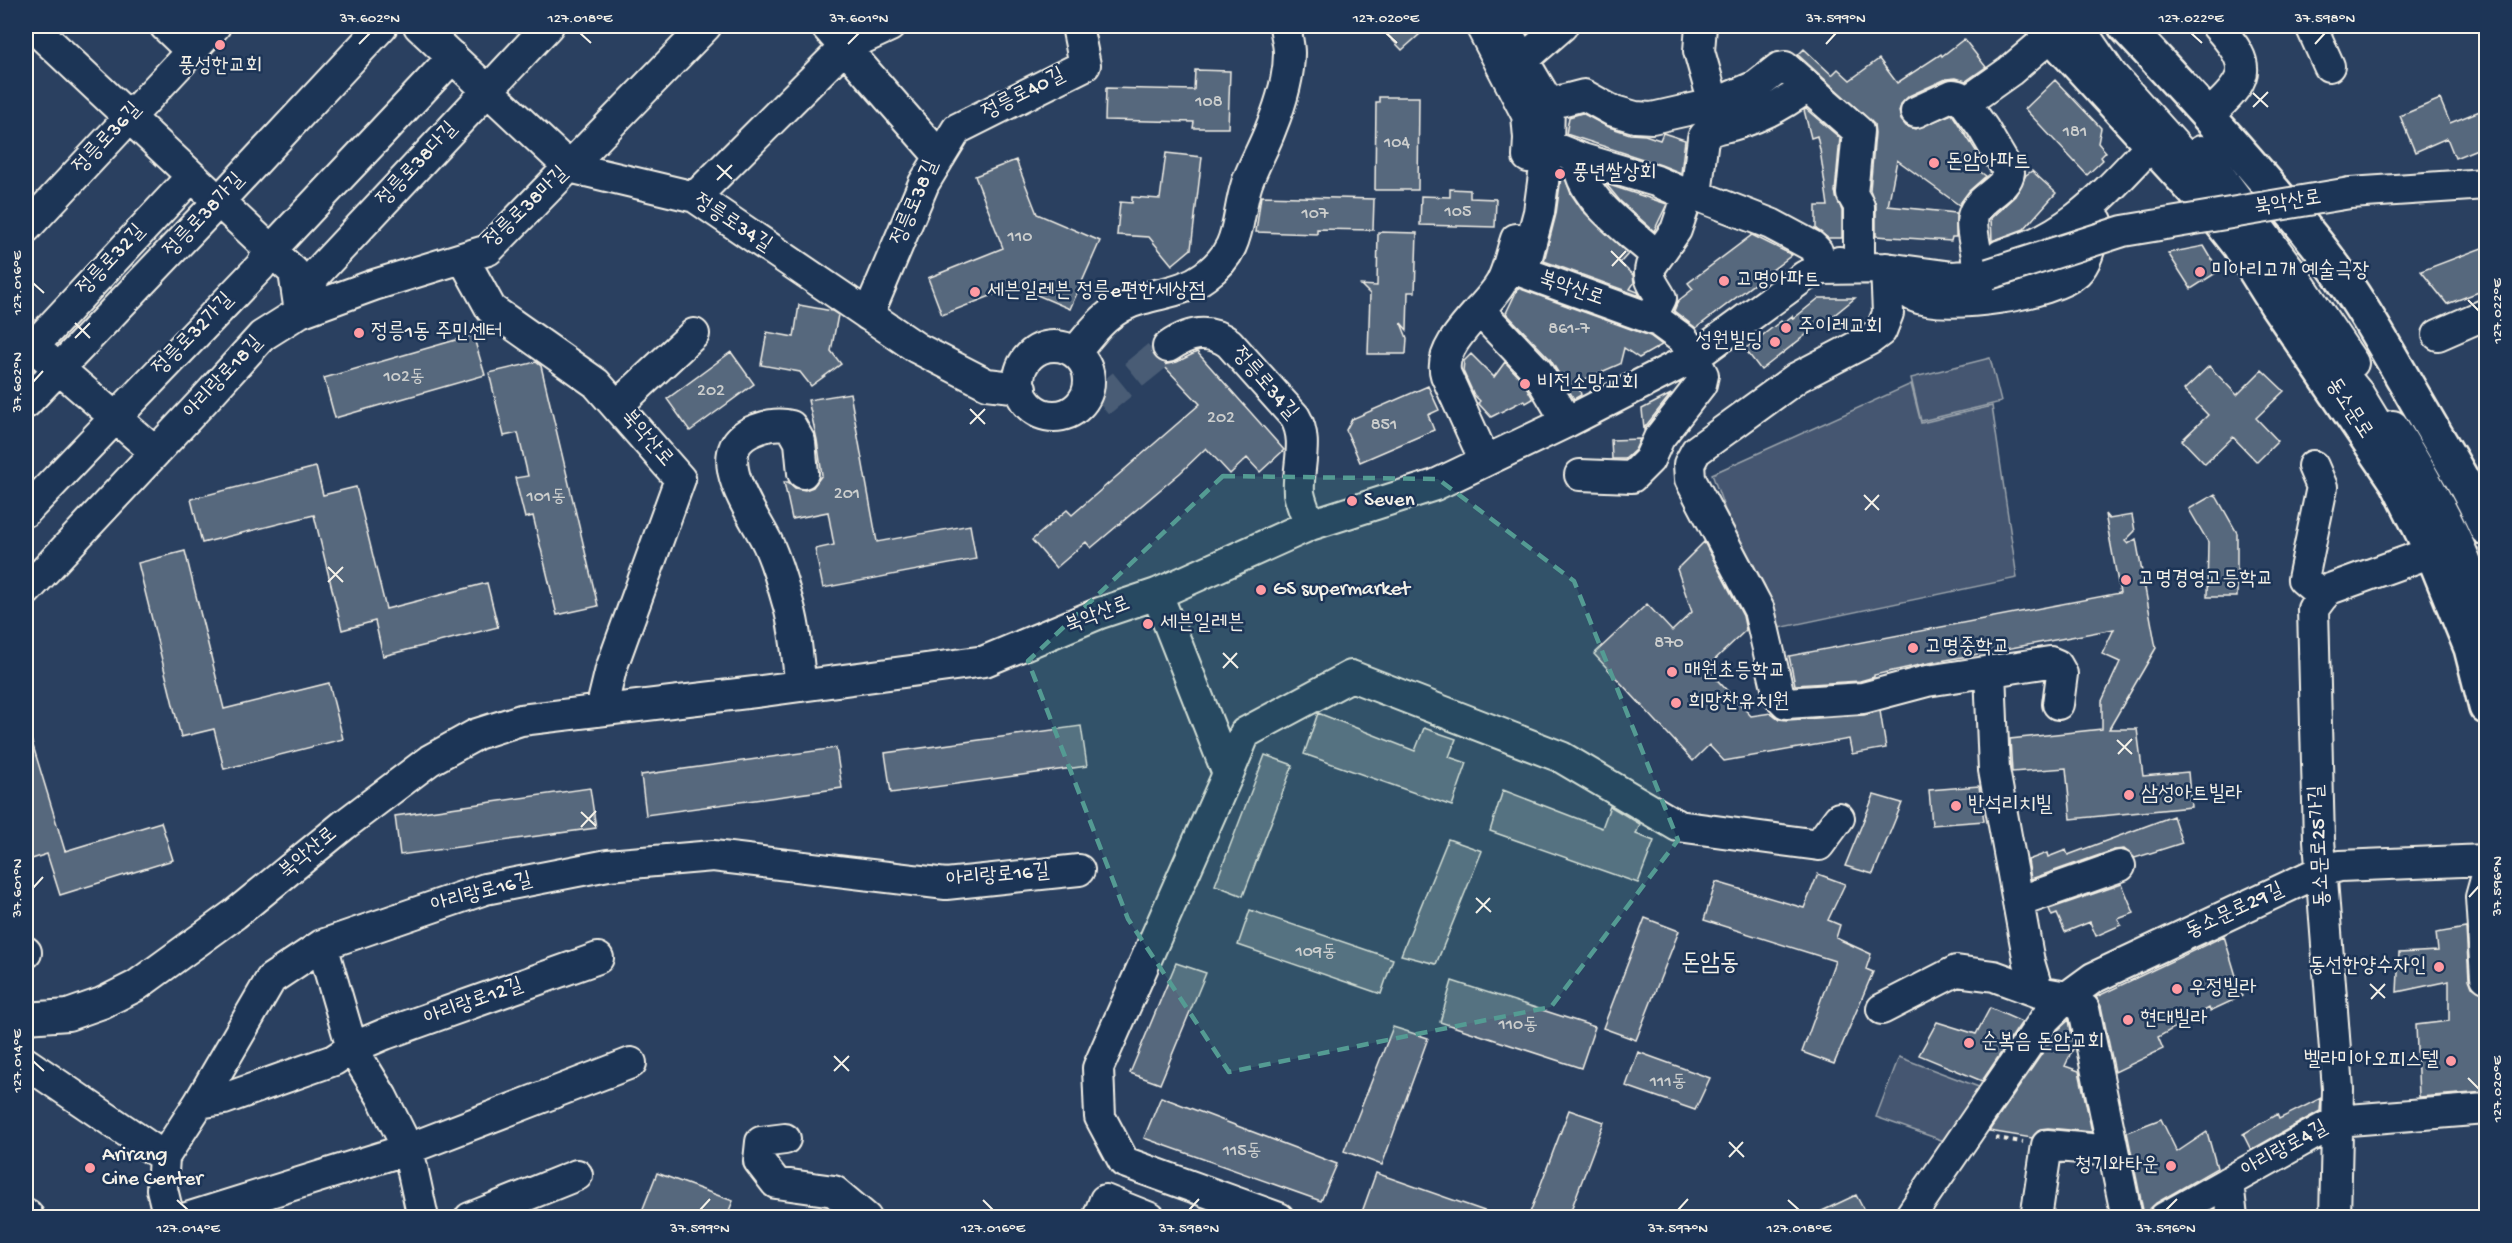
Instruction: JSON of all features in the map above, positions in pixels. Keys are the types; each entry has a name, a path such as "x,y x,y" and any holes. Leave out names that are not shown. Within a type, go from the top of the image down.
{"main road":[{"path":"2125,26 2208,116 2317,244 2360,306 2483,511"},
{"name":"동소문로","path":"2058,29 2152,144 2209,207 2239,245 2276,304 2397,482 2432,552 2471,648 2487,707"}],"street":[{"path":"165,26 191,51"},
{"name":"정릉로36길","path":"26,228 215,26"},
{"name":"정릉로38가길","path":"26,403 382,26"},
{"path":"419,26 569,167"},
{"name":"정릉로38다길","path":"300,312 315,275 548,26"},
{"name":"정릉로38마길","path":"300,312 374,285 489,250 706,26"},
{"name":"정릉로38길","path":"826,26 940,158 924,183 868,315"},
{"path":"695,197 834,58 855,42 890,26"},
{"name":"정릉로40길","path":"940,158 957,129 1085,65 1077,26"},
{"path":"1075,353 1099,323 1112,312 1140,299 1174,292 1190,285 1205,276 1228,252 1237,235 1246,185 1271,129 1285,83 1289,52 1285,26"},
{"path":"1481,26 1539,141 1578,158 1656,181 1772,224 1809,243 1817,251 1822,269 1859,254 1885,252 1950,259 1977,259 2015,252 2074,226 2084,227 2092,232 2092,236"},
{"path":"1485,461 1446,375 1444,363 1448,351 1501,282 1521,225 1549,104 1503,26"},
{"path":"1523,60 1562,26"},
{"path":"1701,26 1699,51 1714,104"},
{"path":"2100,26 2205,155 2288,267 2370,387 2434,493 2481,600 2487,620"},
{"path":"2208,116 2234,91 2242,75 2240,53 2217,26"},
{"path":"2311,26 2329,66"},
{"path":"1965,103 2010,71 2058,29 2111,74 2229,207 2322,349 2358,393 2424,500 2482,633 2487,660"},
{"path":"45,30 129,117 294,272 300,312"},
{"path":"271,250 453,57"},
{"path":"1549,104 1584,95 1611,110 1644,118 1714,104 1755,86 1784,67 1858,131 1852,194 1859,206 1859,254"},
{"path":"1651,318 1661,298 1650,278 1651,266 1676,230 1692,195 1705,135 1711,130 1740,123 1777,106 1807,87"},
{"path":"1916,112 1953,95 1958,96 1983,128 2009,172 2007,179 1974,212 1977,259"},
{"name":"북악산로","path":"1539,141 1539,212 1524,273 1651,318 1680,335 1702,372 1701,384 1659,438 1647,463 1630,478 1580,475"},
{"path":"2060,231 2106,192 2152,144"},
{"path":"1578,158 1579,172 1589,191 1657,256"},
{"name":"정릉로34길","path":"569,167 695,197 917,348 987,384 1021,388"},
{"name":"정릉로32길","path":"59,369 28,346 192,176"},
{"name":"북악산로","path":"26,1018 68,1014 102,1003 136,987 235,914 430,760 477,734 521,720 985,661 1100,613 1157,594 1310,525 1434,485 1568,422 1694,357 1799,280 1822,269 1897,270 1953,277 1989,274 2123,231 2350,193 2487,184"},
{"path":"1897,270 1904,288 1917,297 1927,300 1974,301 2002,298 2053,285 2072,276 2084,262 2106,192"},
{"name":"정릉로32가길","path":"26,511 260,267 271,250"},
{"name":"북악산로","path":"463,258 491,309 596,383 681,479 611,669 601,710"},
{"path":"1897,270 1888,313 1881,331 1869,340 1798,377 1696,451 1689,464 1690,479 1759,610 1779,696 1786,703 1863,698 1927,681 2054,663 2062,674 2058,704"},
{"path":"1479,310 1537,371 1568,422"},
{"name":"아리랑로18길","path":"26,591 262,336 300,312"},
{"path":"2438,335 2487,314"},
{"name":"정릉로34길","path":"1168,347 1184,337 1198,333 1219,336 1229,343 1295,417 1301,427 1302,440 1299,494 1310,525"},
{"path":"616,406 694,334"},
{"path":"1054,346 1075,353 1083,360 1088,371 1089,383 1080,405 1071,412 1059,415 1047,415 1036,411 1028,403 1021,388 1021,371 1026,361 1043,348 1054,346"},
{"path":"59,369 155,453"},
{"path":"801,686 788,602 768,545 742,497 734,476 735,448 749,432 783,424 791,426 800,442 803,473"},
{"path":"2313,466 2322,487 2303,579 2323,596 2327,590 2432,552"},
{"path":"1157,594 1228,774"},
{"name":"동소문로25가길","path":"2323,596 2313,609 2322,871 2338,1089 2335,1218"},
{"path":"1990,671 1994,770 2029,962 2038,992"},
{"path":"1279,1218 1124,1162 1100,1117 1098,1068 1245,733 1351,676 1561,757 1678,826 1819,845 1839,818"},
{"name":"아리랑로16길","path":"164,1157 199,1103 271,979 322,945 484,889 608,865 713,856 946,884 1080,870"},
{"name":"동소문로29길","path":"1909,1218 2044,1019 2092,978 2322,871 2340,866 2487,860"},
{"path":"2018,902 2120,866"},
{"path":"2487,879 2481,897 2487,977"},
{"path":"322,945 352,1048 382,1097 408,1149 423,1218"},
{"name":"아리랑로12길","path":"199,1103 224,1099 334,1060 352,1048 598,958"},
{"path":"1882,1009 1956,971 1994,976 2038,992 2067,997 2084,1010 2127,1218"},
{"path":"26,1063 164,1157 162,1189 169,1218"},
{"path":"187,1218 408,1149 631,1063"},
{"name":"아리랑로4길","path":"2164,1218 2337,1121 2487,1109"},
{"path":"785,1139 761,1142 759,1161 776,1183 834,1191 866,1218"},
{"path":"2036,1218 2047,1145 2112,1151"},
{"path":"470,1218 577,1175"},
{"path":"2228,1182 2232,1218"},
{"path":"1098,1218 1105,1200 1150,1218"}],"path":[{"path":"1968,1134 2047,1145"}],"highlighted area":[{"path":"1223,476 1438,479 1574,581 1678,840 1551,1007 1229,1072 1128,919 1028,661"}],"shaded area":[{"path":"1990,358 2001,402 1921,421 1911,378"},
{"path":"1911,384 1921,423 1992,406 2017,578 1779,628 1765,586 1725,510 1712,474"},
{"path":"1899,1057 1984,1089 1950,1143 1876,1117"}],"building":[{"path":"1379,26 1429,26 1402,50"},
{"path":"1964,39 1986,67 1966,81 1956,78 1946,79 1909,96 1902,103 1899,111 1901,120 1906,126 1915,129 1952,114 1982,160 1975,168 1986,176 1969,191 1959,205 1897,160 1888,206 1956,213 1956,237 1952,237 1951,241 1876,236 1876,205 1870,190 1874,124 1798,55 1804,49 1832,75 1838,69 1850,80 1879,59 1897,83 1941,54 1942,56"},
{"path":"1195,70 1230,71 1228,128 1193,128 1194,122 1105,120 1106,88 1194,90"},
{"path":"2055,80 2101,128 2098,143 2106,152 2101,157 2103,160 2087,175 2025,109"},
{"path":"1379,97 1419,97 1418,190 1375,190 1376,102 1379,102"},
{"path":"2440,99 2450,123 2487,108 2487,145 2455,158 2447,138 2415,152 2400,116"},
{"path":"1806,109 1840,138 1835,192 1842,211 1842,238 1828,238 1816,229 1816,206 1828,206 1817,136 1811,138 1804,110"},
{"path":"1582,113 1606,126 1630,134 1645,135 1660,140 1663,133 1685,140 1681,173 1566,134 1569,117"},
{"path":"1166,153 1202,157 1191,249 1172,265 1149,237 1117,235 1120,202 1132,203 1132,197 1160,199"},
{"path":"1016,160 1037,214 1100,241 1070,309 1016,286 942,315 928,278 1003,248 975,176"},
{"path":"1562,170 1571,194 1582,210 1628,254 1620,263 1633,275 1634,283 1630,289 1638,292 1640,296 1544,261 1556,214"},
{"path":"2032,171 2056,193 2024,229 1992,241 1991,218 2015,196 2026,175"},
{"path":"1606,184 1667,204 1654,231 1620,201"},
{"path":"1450,189 1470,190 1470,198 1496,199 1495,227 1420,225 1421,196 1450,197"},
{"path":"1261,196 1374,199 1373,230 1317,229 1317,234 1256,232"},
{"path":"1378,232 1417,233 1415,292 1408,292 1407,330 1401,323 1407,338 1406,354 1368,354 1370,294 1361,285 1377,286"},
{"name":"고명아파트","path":"1752,235 1792,255 1696,328 1674,311 1678,301 1693,289 1688,283"},
{"path":"2204,246 2219,271 2191,289 2168,253"},
{"path":"2487,246 2487,289 2447,304 2421,271"},
{"path":"1518,288 1650,336 1662,345 1639,358 1624,348 1620,364 1578,382 1581,395 1574,399 1550,359 1506,313"},
{"path":"1819,298 1855,298 1761,370 1745,349 1781,321 1783,323 1792,316 1793,319"},
{"path":"799,305 832,311 838,315 831,351 841,364 811,386 800,372 761,365 767,332 794,337"},
{"path":"473,335 485,375 335,418 324,378"},
{"path":"731,352 754,384 690,431 667,399"},
{"path":"1197,352 1284,450 1260,472 1247,458 1230,474 1206,448 1180,473 1091,548 1086,542 1056,568 1032,540 1067,510 1072,515 1200,404 1163,365 1177,362"},
{"path":"1471,354 1494,377 1505,362 1523,381 1533,399 1526,403 1524,400 1491,417 1478,403 1480,401 1474,395 1463,371 1464,361"},
{"path":"536,362 541,366 598,606 557,615 533,516 525,518 515,478 528,476 518,433 504,436 489,373"},
{"path":"2209,366 2237,395 2262,370 2284,391 2256,418 2278,441 2257,462 2233,437 2205,464 2182,440 2208,415 2184,390"},
{"path":"1428,386 1439,410 1428,415 1434,430 1360,462 1346,430 1352,419"},
{"path":"850,393 877,542 970,525 976,559 823,588 815,549 834,545 828,512 792,519 784,482 805,490 813,487 822,475 808,400"},
{"path":"1671,394 1645,427 1644,429 1642,409"},
{"path":"1640,439 1635,450 1625,459 1612,459 1611,440"},
{"path":"316,467 323,495 356,487 386,609 487,583 498,627 383,656 375,621 342,630 314,515 202,543 191,499"},
{"path":"2215,494 2237,533 2237,597 2207,597 2208,542 2189,509"},
{"path":"2105,514 2109,519 2132,515 2135,531 2125,541 2128,544 2136,539 2156,648 2109,729 2137,729 2143,776 2188,772 2191,807 2071,819 2066,768 2012,772 2010,739 2102,729 2102,701 2120,662 2102,654 2114,629 1924,664 1874,675 1874,677 1860,681 1795,685 1789,656 2120,593"},
{"path":"1704,542 1743,616 1746,630 1706,668 1751,716 1771,713 1779,719 1787,720 1864,715 1880,711 1886,748 1852,754 1849,739 1724,761 1709,745 1693,761 1594,654 1647,604 1672,631 1692,612 1677,569"},
{"path":"185,551 224,709 329,683 343,739 224,769 214,729 181,737 138,563"},
{"path":"1318,713 1415,751 1424,728 1456,739 1449,757 1467,763 1452,806 1304,754"},
{"path":"1081,726 1087,766 891,793 885,753"},
{"path":"26,736 30,736 65,851 161,822 173,860 60,895 47,854 26,861"},
{"path":"836,748 842,788 646,815 641,775"},
{"path":"1265,755 1293,765 1243,896 1215,885"},
{"name":"반석리치빌","path":"1979,786 1984,821 1932,825 1929,790"},
{"path":"590,788 596,828 400,855 395,816"},
{"path":"1503,790 1602,828 1610,806 1640,824 1636,834 1654,841 1638,883 1490,831"},
{"path":"1874,795 1902,803 1873,874 1845,866"},
{"path":"2173,816 2182,843 2135,858 2124,849 2114,850 2031,879 2028,860 2047,853 2048,857 2066,850 2068,855"},
{"path":"1448,839 1482,851 1436,964 1401,955"},
{"path":"1818,874 1845,884 1828,920 1840,925 1836,938 1871,954 1866,969 1873,972 1834,1064 1802,1052 1835,961 1704,920 1716,882 1804,908"},
{"path":"2122,884 2134,913 2118,919 2121,925 2096,936 2090,922 2065,932 2057,914 2052,916 2049,909"},
{"path":"1250,910 1393,959 1381,994 1238,945"},
{"path":"1645,918 1679,931 1636,1040 1603,1028"},
{"path":"2466,928 2469,979 2472,987 2483,993 2486,1092 2419,1097 2416,1025 2449,1021 2449,981 2397,992 2399,953 2438,951 2436,933"},
{"path":"2224,936 2242,996 2210,1011 2209,1008 2158,1037 2163,1049 2115,1072 2101,1006 2096,997"},
{"path":"1176,963 1206,973 1160,1084 1130,1073"},
{"path":"1452,981 1595,1027 1581,1068 1440,1022"},
{"name":"순복음 돈암교회","path":"1990,1008 2022,1022 1982,1081 1919,1055 1937,1022 1976,1034"},
{"path":"2069,1020 2074,1047 2065,1066 2079,1071 2092,1132 2048,1128 2040,1129 2032,1138 1989,1131 2058,1030"},
{"path":"1393,1027 1428,1038 1382,1165 1344,1151"},
{"path":"1638,1052 1710,1078 1695,1110 1626,1086"},
{"path":"1161,1097 1337,1164 1321,1201 1144,1138"},
{"path":"2321,1098 2320,1111 2251,1150 2243,1134 2277,1114 2279,1119"},
{"path":"1569,1110 1604,1122 1568,1218 1528,1218"},
{"name":"청기와타운","path":"2161,1119 2177,1152 2207,1132 2217,1168 2156,1203 2147,1215 2144,1215 2127,1132"},
{"path":"657,1173 733,1201 726,1218 660,1218 642,1211"},
{"path":"1376,1173 1496,1215 1496,1218 1378,1218 1362,1212"},
{"path":"1856,1195 1868,1218 1807,1218"}],"tunnel":[{"path":"1099,403 1168,347"}],"place":[{"name":"풍성한교회","path":"220,45"},
{"name":"돈암아파트","path":"1934,163"},
{"name":"풍년쌀상회","path":"1560,174"},
{"name":"미아리고개 예술극장","path":"2200,272"},
{"name":"고명아파트","path":"1724,281"},
{"name":"세븐일레븐 정릉e편한세상점","path":"975,292"},
{"name":"주이레교회","path":"1786,328"},
{"name":"정릉1동 주민센터","path":"359,333"},
{"name":"성원빌딩","path":"1775,342"},
{"name":"비전소망교회","path":"1525,384"},
{"name":"Seven","path":"1352,501"},
{"name":"고명경영고등학교","path":"2126,580"},
{"name":"GS supermarket","path":"1261,590"},
{"name":"세븐일레븐","path":"1148,624"},
{"name":"고명중학교","path":"1913,648"},
{"name":"매원초등학교","path":"1672,672"},
{"name":"희망찬유치원","path":"1676,703"},
{"name":"삼성아트빌라","path":"2129,795"},
{"name":"반석리치빌","path":"1956,806"},
{"name":"동선한양수자인","path":"2439,967"},
{"name":"우정빌라","path":"2177,989"},
{"name":"현대빌라","path":"2128,1020"},
{"name":"순복음 돈암교회","path":"1969,1043"},
{"name":"벨라미아오피스텔","path":"2451,1061"},
{"name":"청기와타운","path":"2171,1166"},
{"name":"Arirang Cine Center","path":"90,1168"}],"district":[{"name":"돈암동","path":"1710,964"}]}
